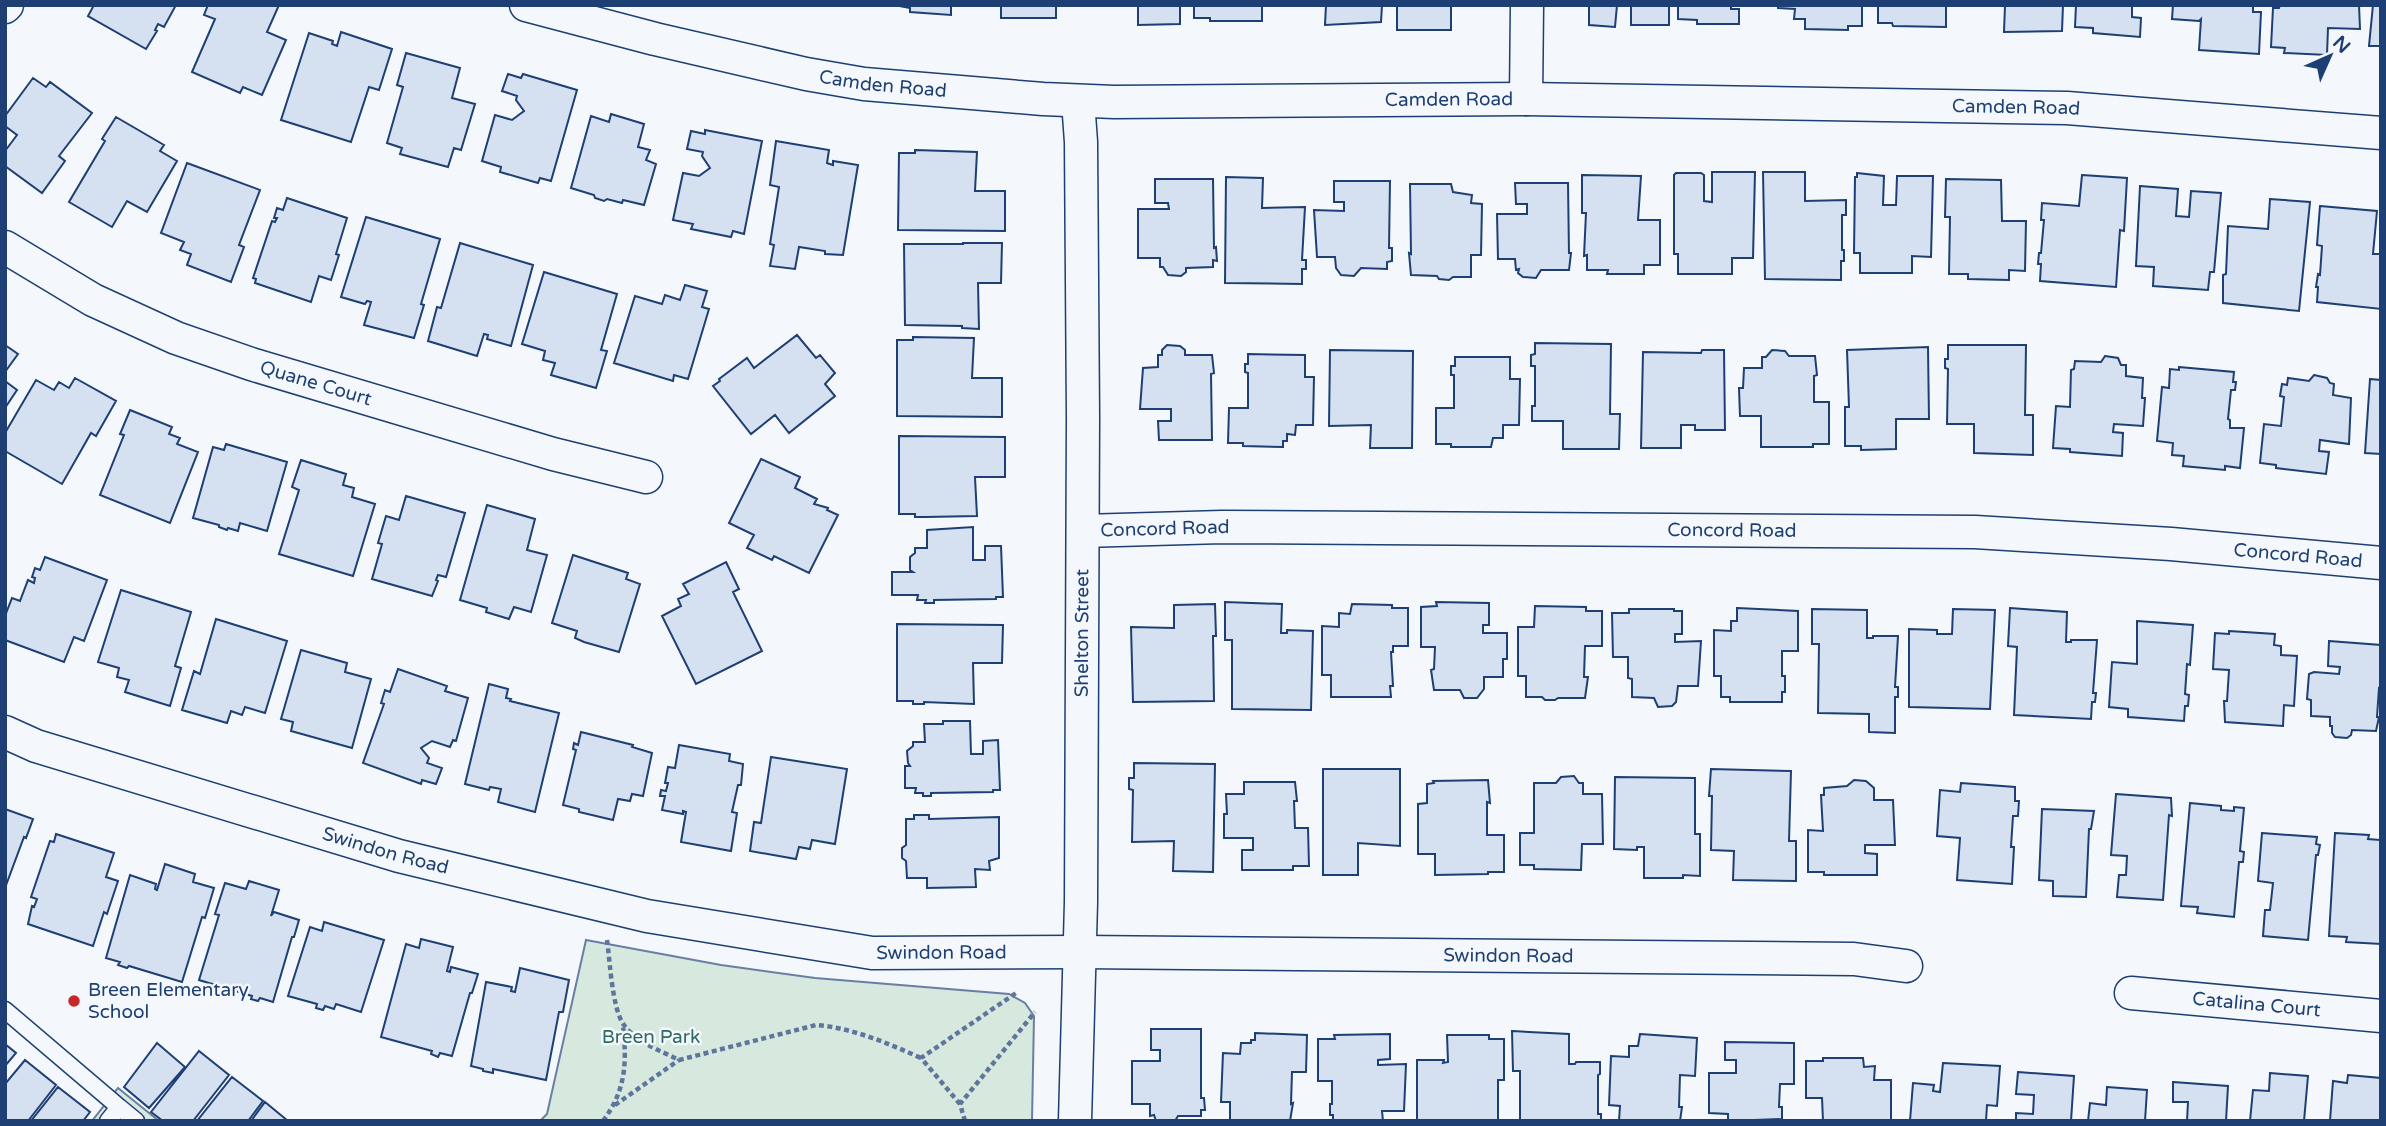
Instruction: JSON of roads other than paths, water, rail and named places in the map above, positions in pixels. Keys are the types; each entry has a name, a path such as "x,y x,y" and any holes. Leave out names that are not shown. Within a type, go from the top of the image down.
{"street":[{"name":"Camden Road","path":"526,5 655,39 806,74 864,84 1078,101 1526,99 2067,108 2381,133"},
{"path":"1526,99 1527,5"},
{"name":"Shelton Street","path":"1075,1121 1080,952 1083,531 1082,170 1078,101"},
{"name":"Quane Court","path":"5,247 93,300 176,338 251,364 540,450 646,477"},
{"name":"Concord Road","path":"1083,531 1236,527 1975,532 2171,544 2381,563"},
{"name":"Swindon Road","path":"5,732 36,746 399,856 647,915 872,953 1080,952 1854,959 1906,966"},
{"name":"Catalina Court","path":"2131,993 2381,1016"}],"lane":[{"path":"5,1010 136,1121"},
{"path":"108,1121 119,1107"}],"place":[{"name":"Breen Elementary School","path":"74,1001"}],"park label":[{"name":"Breen Park","path":"651,1037"}]}
